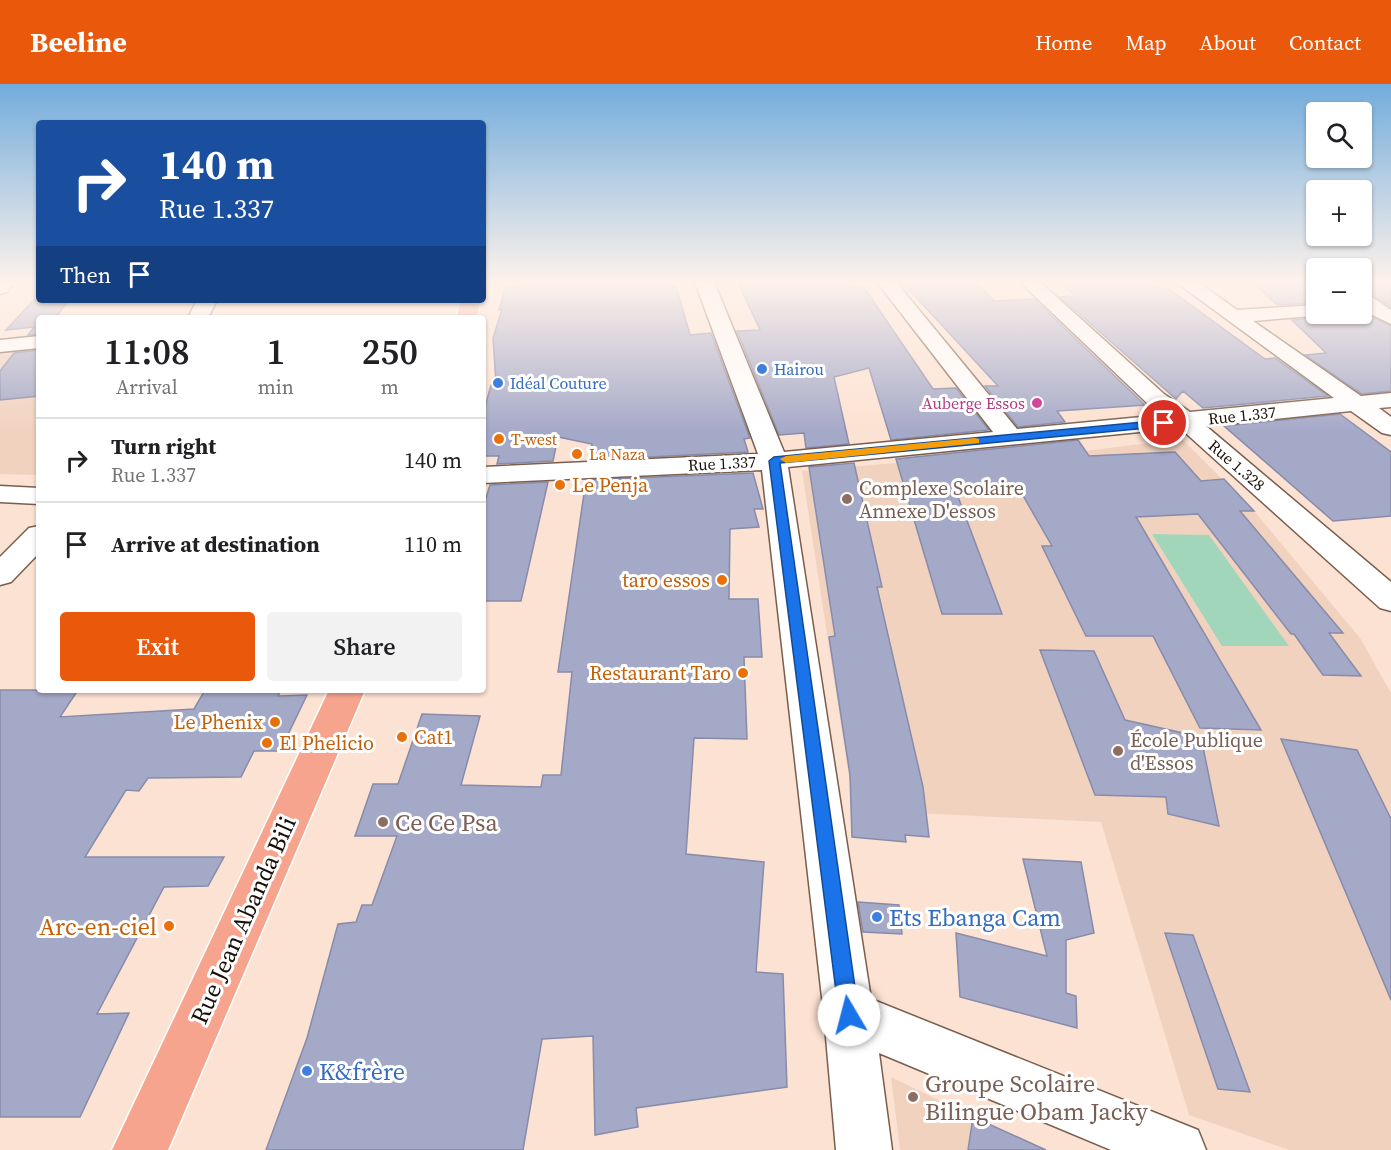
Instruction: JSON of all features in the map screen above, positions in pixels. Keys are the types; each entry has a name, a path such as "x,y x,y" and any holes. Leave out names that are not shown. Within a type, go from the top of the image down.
{"main road":[{"name":"Rue Jean Abanda Bili","path":"140,1150 345,693"}],"street":[{"path":"723,332 774,461 849,1015 864,1150"},
{"path":"926,332 1010,437"},
{"name":"Rue 1.328","path":"1083,332 1156,399 1186,422 1391,600"},
{"path":"1256,332 1391,428"},
{"path":"0,346 36,342"},
{"name":"Rue 1.337","path":"486,475 774,461 1391,400"},
{"path":"0,494 36,496"},
{"path":"0,575 36,538"},
{"path":"849,1015 1178,1150"}],"shaded area":[{"path":"36,348 36,475 0,474 0,353"},
{"name":"École Publique d'Essos","path":"1182,439 1254,511 1360,638 1391,693 1391,1150 1289,1150 1189,1115 1101,822 854,810 802,471 1013,453 1085,451"},
{"name":"Groupe Scolaire Bilingue Obam Jacky","path":"891,1077 973,1117 1046,1150 900,1150"}],"green space":[{"path":"1152,534 1209,535 1289,646 1222,646"}],"building":[{"path":"495,332 689,332 690,335 711,333 750,438 744,439 748,452 590,460 592,444 558,437 553,461 497,464 499,456 486,456 486,403 491,385 496,382 493,338"},
{"path":"737,332 894,332 933,389 956,388 989,430 891,440 869,368 834,377 849,444 806,448 804,433 779,435"},
{"path":"948,332 1068,332 1145,405 1057,411 1065,422 1018,427 985,386 998,386"},
{"path":"1100,332 1228,332 1265,359 1275,358 1328,396 1203,408 1183,391 1176,399"},
{"path":"1304,332 1391,332 1391,391 1362,394 1305,355 1326,353"},
{"path":"36,350 36,396 0,400 0,371 14,353"},
{"path":"1340,414 1391,452 1391,516 1333,521 1224,426"},
{"path":"1078,440 1089,456 1175,452 1201,481 1224,479 1254,511 1240,511 1343,633 1329,633 1361,676 1323,675 1294,634 1291,634 1198,514 1136,517 1261,730 1200,728 1153,636 1086,636 1042,546 1052,546 1018,487 954,486 1002,614 942,614 896,459"},
{"path":"854,463 882,587 877,587 923,787 929,837 905,835 906,842 852,837 850,775 829,637 835,636 809,467"},
{"path":"753,473 763,509 754,509 759,527 730,529 729,599 758,599 762,657 744,657 747,739 694,738 686,854 764,862 756,972 783,974 787,1087 636,1108 638,1127 595,1135 593,1036 542,1039 523,1150 266,1150 307,1038 338,924 356,922 362,905 372,905 397,836 355,836 373,784 398,784 422,714 480,716 461,785 541,787 543,775 561,775 572,672 558,672 586,480"},
{"path":"548,482 521,601 486,601 486,498 490,485"},
{"path":"1040,650 1094,651 1125,720 1201,737 1219,826 1168,814 1166,797 1095,795"},
{"path":"0,690 76,693 60,717 194,709 203,693 307,695 280,751 254,751 241,777 148,778 139,791 126,790 85,857 224,857 208,886 164,887 97,1014 129,1013 80,1117 0,1117"},
{"path":"1281,739 1357,750 1391,819 1391,1000"},
{"path":"1023,859 1081,862 1094,933 1066,940 1066,993 1076,996 1077,1028 960,997 956,933 1047,956"},
{"path":"858,902 899,905 902,934 863,932"},
{"path":"1165,933 1193,935 1250,1092 1218,1089"},
{"path":"973,1117 1046,1150 968,1150"}],"slow traffic":[{"path":"786,459 975,441"}],"place":[{"name":"Hairou","path":"762,369"},
{"name":"Idéal Couture","path":"498,383"},
{"name":"Auberge Essos","path":"1037,403"},
{"name":"T-west","path":"499,439"},
{"name":"La Naza","path":"577,454"},
{"name":"Le Penja","path":"560,485"},
{"name":"Complexe Scolaire Annexe D'essos","path":"847,499"},
{"name":"taro essos","path":"722,580"},
{"name":"Restaurant Taro","path":"743,673"},
{"name":"Le Phenix","path":"275,722"},
{"name":"Cat1","path":"402,737"},
{"name":"El Phelicio","path":"267,743"},
{"name":"École Publique d'Essos","path":"1118,751"},
{"name":"Ce Ce Psa","path":"383,822"},
{"name":"Ets Ebanga Cam","path":"877,917"},
{"name":"Arc-en-ciel","path":"169,926"},
{"name":"K&frère","path":"307,1071"},
{"name":"Groupe Scolaire Bilingue Obam Jacky","path":"913,1097"}],"route":[{"path":"849,1015 774,461 1164,423"}]}
